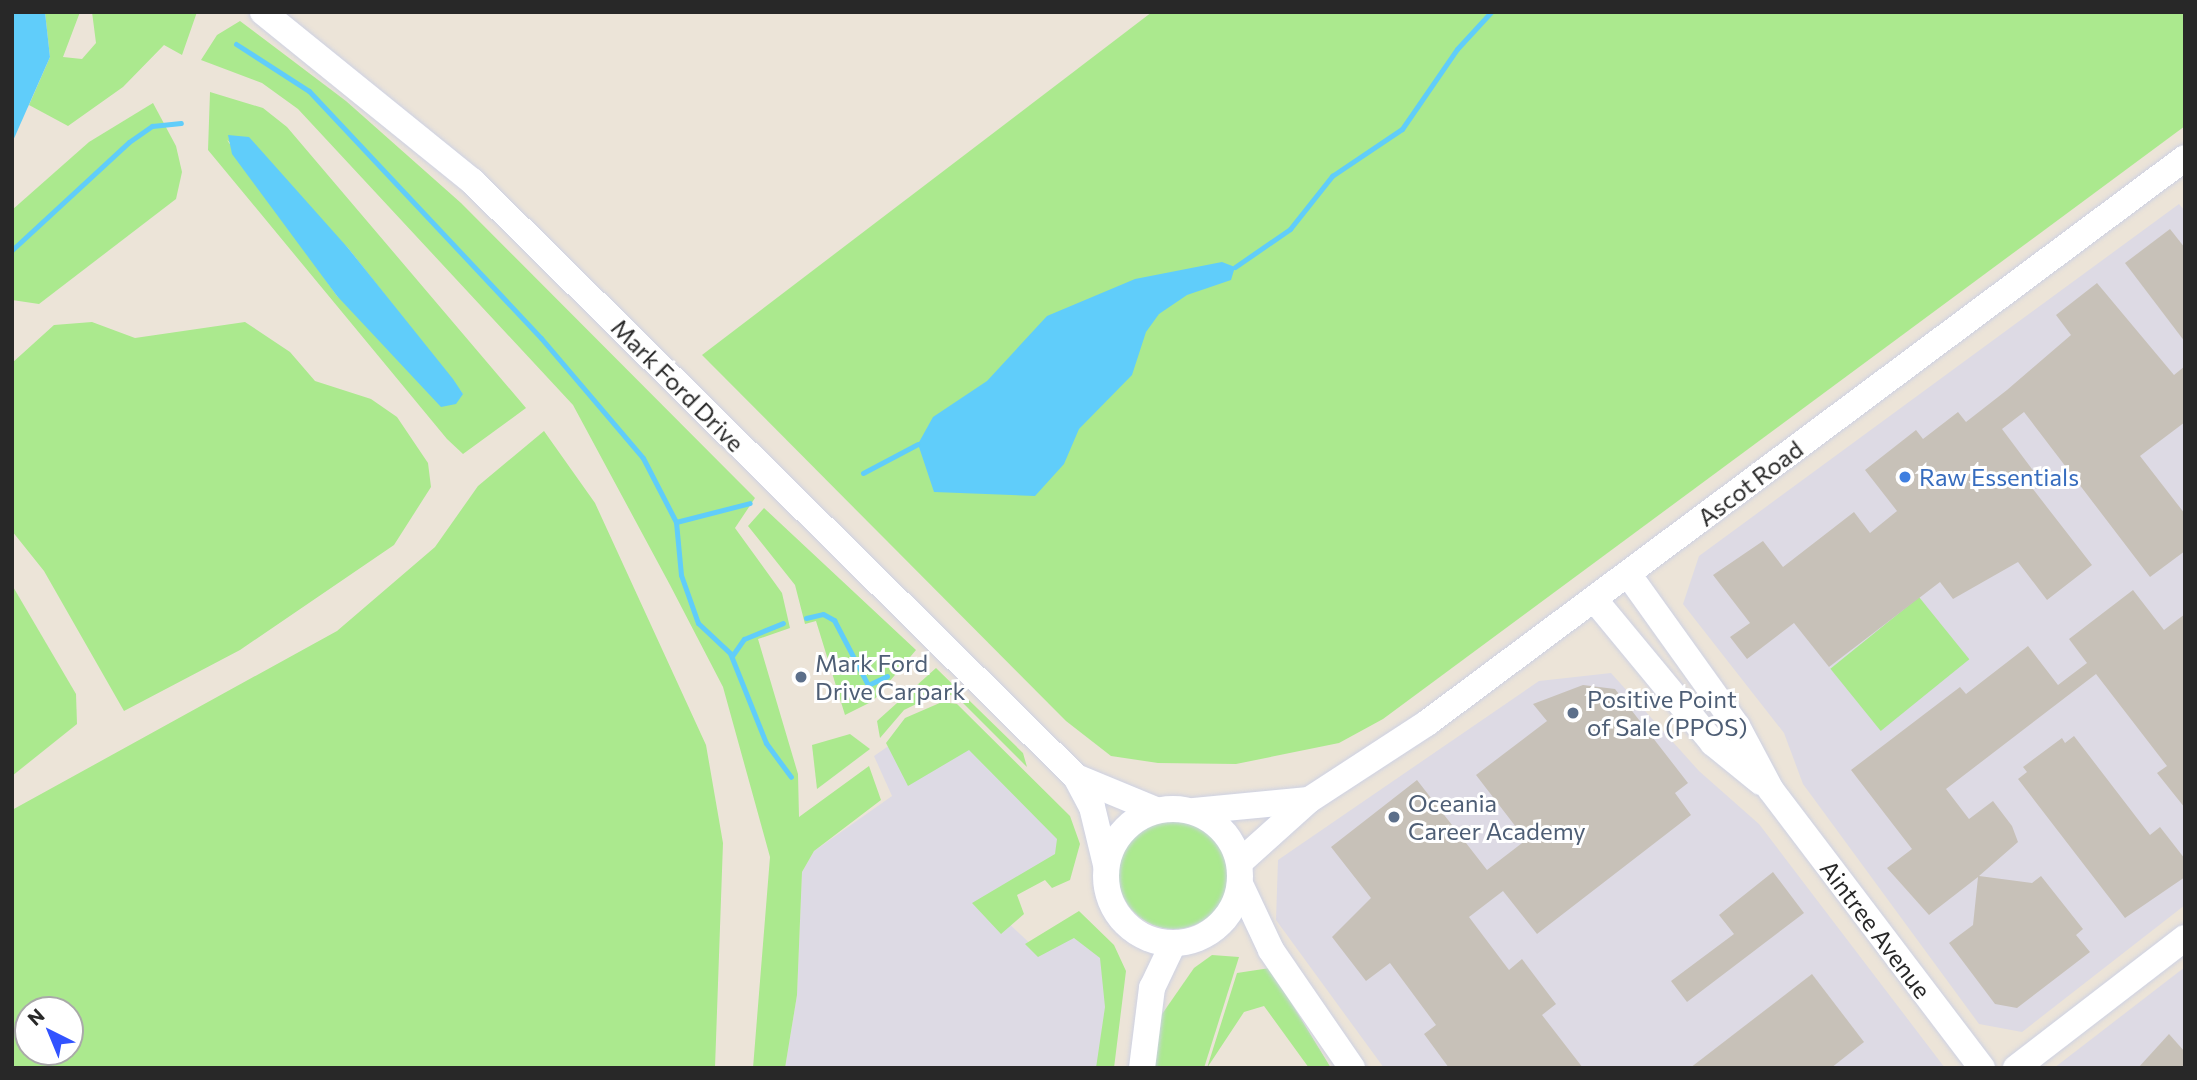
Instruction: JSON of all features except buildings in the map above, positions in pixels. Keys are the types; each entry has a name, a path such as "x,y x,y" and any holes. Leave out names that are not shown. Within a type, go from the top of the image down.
{"street":[{"name":"Mark Ford Drive","path":"263,12 472,181 1076,777 1092,807 1106,865"},
{"name":"Ascot Road","path":"1240,873 1309,800 1594,599 2185,158"},
{"name":"Aintree Avenue","path":"1628,574 1737,726 1771,790 1982,1068"},
{"name":"Aintree Avenue","path":"1594,599 1713,743 1771,790"},
{"name":"Mark Ford Drive","path":"1076,777 1156,810"},
{"name":"Ascot Road","path":"1192,811 1309,800"},
{"path":"1152,988 1142,936 1111,902 1106,865 1123,830 1156,810 1192,811 1222,830 1271,950 1352,1068"},
{"path":"1142,936 1172,944 1222,923 1240,873"},
{"path":"1222,923 1271,950"},
{"path":"2016,1068 2185,938"},
{"path":"1142,1068 1152,988 1172,944"}],"shaded area":[{"path":"2179,204 2185,211 2185,905 2022,1032 1979,1024 1803,784 1784,733 1683,604 1699,556"},
{"path":"1611,673 1699,771 1759,824 1945,1068 1384,1068 1276,920 1278,860 1539,681"},
{"path":"941,710 1060,826 1068,853 989,905 1037,950 1073,926 1108,953 1111,1003 1099,1068 785,1068 797,995 802,872 814,851 892,796 874,756"},
{"path":"2185,967 2185,1068 2054,1068"}],"green space":[{"path":"45,12 80,12 63,57 82,59 96,43 92,12 197,12 182,55 164,45 123,87 68,126 29,105 50,57"},
{"path":"1152,12 2185,12 2185,126 1383,719 1339,743 1236,764 1158,763 1111,756 1066,721 702,355"},
{"path":"240,21 346,101 461,203 755,498 735,528 782,593 790,628 758,639 798,774 799,817 869,766 881,800 814,851 802,872 797,995 785,1068 753,1068 770,857 723,687 670,585 573,405 298,109 262,83 201,60 217,35"},
{"path":"210,92 263,108 287,127 526,408 463,454 447,439 208,150","holes":["227,140 348,248 463,394 337,296"]},
{"path":"153,103 176,146 182,172 176,199 39,304 12,300 12,210 89,142"},
{"path":"92,322 135,338 245,322 290,352 315,381 371,399 397,417 428,463 431,487 394,545 240,650 124,711 44,571 12,531 12,363 54,325"},
{"path":"544,431 595,503 706,745 723,843 715,1068 12,1068 12,810 337,631 435,547 478,486"},
{"path":"764,508 916,650 873,701 845,715 816,621 805,624 795,585 748,526"},
{"path":"12,585 76,694 77,724 12,776"},
{"path":"1919,597 1969,659 1881,731 1830,669"},
{"path":"936,668 1023,753 1027,767 956,696 939,693 904,710 880,738 877,721"},
{"path":"942,702 957,704 1070,816 1080,844 1070,880 1052,888 1045,880 1017,895 1024,914 1001,934 972,903 1055,854 1057,839 969,750 908,786 886,743 905,718"},
{"path":"850,734 870,749 817,789 812,745"},
{"path":"1174,817 1195,822 1213,834 1225,852 1230,873 1225,894 1213,912 1195,924 1174,929 1153,924 1135,912 1123,894 1118,873 1123,852 1135,834 1153,822"},
{"path":"1079,911 1114,945 1126,971 1114,1068 1096,1068 1105,1007 1100,958 1074,938 1038,957 1025,944"},
{"path":"1212,955 1239,957 1204,1068 1153,1068 1160,1017 1194,968"},
{"path":"1270,968 1331,1068 1309,1068 1264,1006 1244,1012 1207,1068 1237,973"}],"water":[{"path":"12,12 45,12 50,57 12,143"},
{"path":"228,135 249,137 348,248 453,379 463,394 456,404 441,407 337,296 232,154"},
{"path":"1222,262 1235,267 1231,280 1187,295 1159,314 1146,332 1132,375 1079,429 1064,464 1035,496 934,492 918,444 933,417 987,381 1047,316 1135,279"}],"waterway":[{"path":"1235,267 1290,229 1332,176 1402,129 1457,49 1491,12"},
{"path":"236,44 309,91 541,338 643,458 676,522 681,575 698,623 730,653 766,743 791,777"},
{"path":"12,250 129,142 152,126 181,123"},
{"path":"863,473 918,444"},
{"path":"676,522 750,503"},
{"path":"806,618 823,614 834,620 868,685 887,676"},
{"path":"732,656 744,639 783,623"}],"place":[{"name":"Raw Essentials","path":"1905,477"},
{"name":"Mark Ford Drive Carpark","path":"801,677"},
{"name":"Positive Point of Sale (PPOS)","path":"1573,713"},
{"name":"Oceania Career Academy","path":"1394,817"}]}
